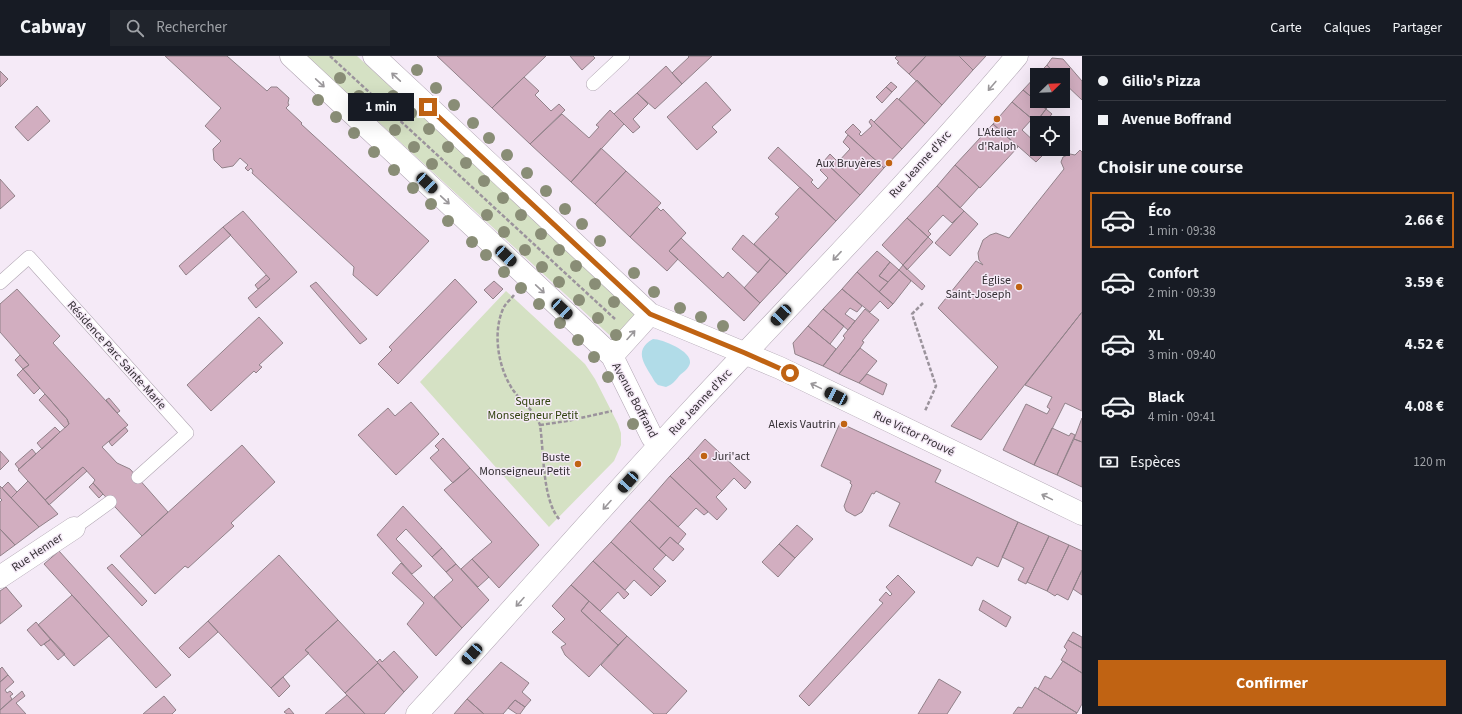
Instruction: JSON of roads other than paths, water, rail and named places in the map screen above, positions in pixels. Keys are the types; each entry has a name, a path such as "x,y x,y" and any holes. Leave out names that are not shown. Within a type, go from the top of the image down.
{"street":[{"name":"Avenue Boffrand","path":"291,56 612,356 652,437 660,444"},
{"path":"374,56 650,314 745,353"},
{"name":"Rue Jeanne d'Arc","path":"417,714 491,634 660,444 868,222 986,93 1017,56"},
{"name":"Avenue Boffrand","path":"612,356 650,314"},
{"name":"Rue Victor Prouvé","path":"745,353 1082,514"},
{"name":"Rue Henner","path":"0,577 74,528"}],"lane":[{"path":"593,84 623,56"},
{"name":"Résidence Parc Sainte-Marie","path":"0,283 29,257 187,432 138,477"},
{"path":"74,528 110,502"}],"water":[{"path":"653,339 676,346 686,354 689,359 690,363 685,371 674,382 666,387 658,385 655,382 643,359 643,349 646,344"}],"place":[{"name":"L'Atelier d'Ralph","path":"997,119"},
{"name":"Aux Bruyères","path":"889,163"},
{"name":"Église Saint-Joseph","path":"1019,287"},
{"name":"Alexis Vautrin","path":"844,424"},
{"name":"Juri'act","path":"704,456"},
{"name":"Buste Monseigneur Petit","path":"578,464"}],"park label":[{"name":"Square Monseigneur Petit","path":"533,408"}]}
